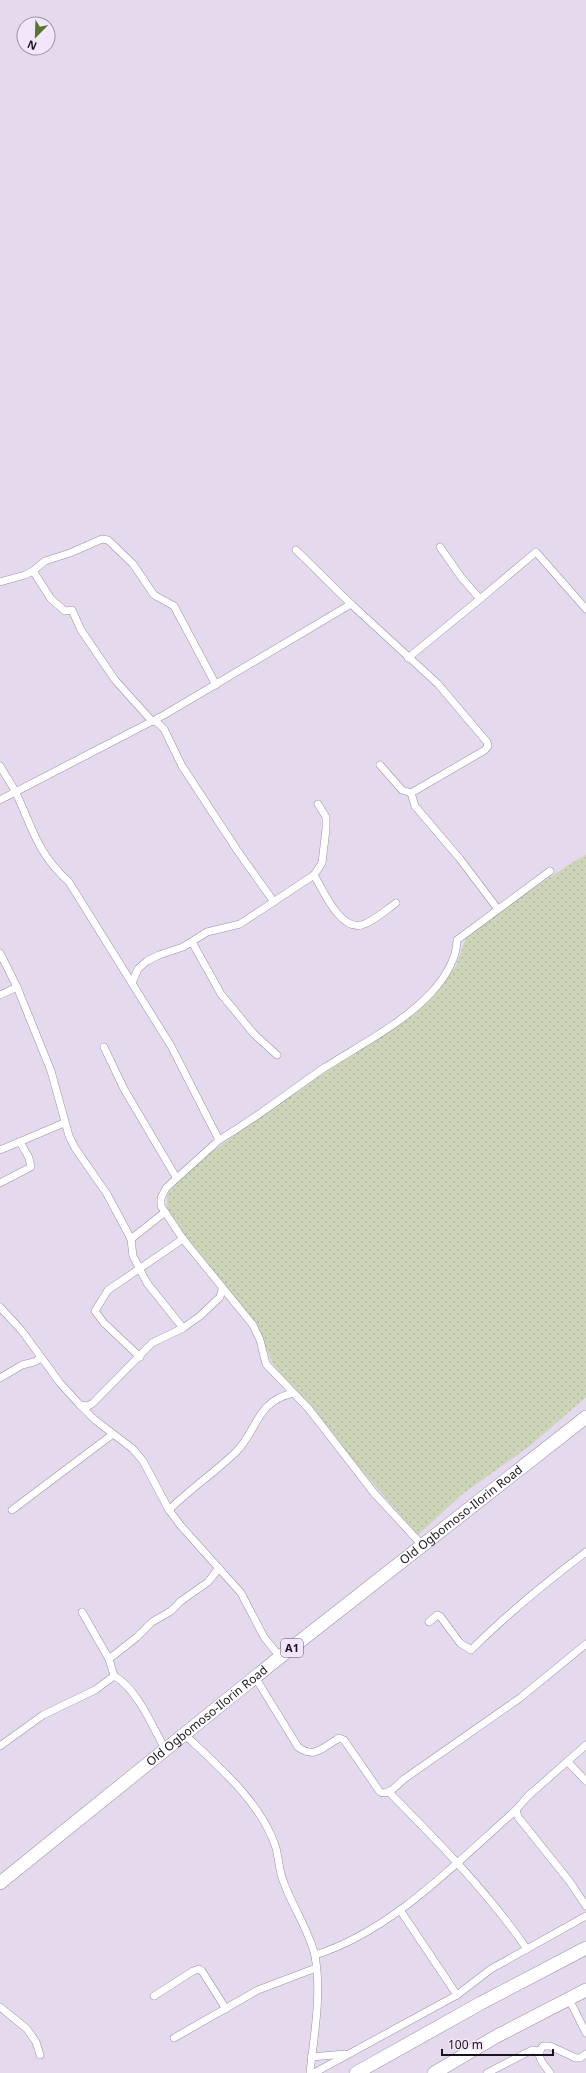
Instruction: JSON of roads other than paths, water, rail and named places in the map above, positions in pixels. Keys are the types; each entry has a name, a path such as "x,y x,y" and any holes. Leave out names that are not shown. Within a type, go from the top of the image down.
{"highway":[{"name":"Old Ogbomoso-Ilorin Road","path":"0,1883 280,1657 586,1417"},
{"path":"356,2073 481,2003 586,1948"},
{"path":"434,2073 497,2036 586,1990"}],"street":[{"path":"0,582 33,571 45,561 70,554 102,539 108,540 133,564 154,595 174,606 216,685"},
{"path":"440,548 461,577 480,599"},
{"path":"296,550 408,658 438,684 487,742 488,746 485,750 412,793 402,790 380,765"},
{"path":"408,658 536,552 586,609"},
{"path":"33,571 51,599 65,611 72,610 81,630 115,680 152,721 158,723 164,729 182,766 237,850 274,902"},
{"path":"0,800 152,721 216,685 351,604"},
{"path":"0,766 16,792 38,845 47,860 69,882 132,982 171,1046 219,1140"},
{"path":"412,793 416,806 460,859 497,908"},
{"path":"132,982 138,968 147,961 159,954 192,942 207,932 240,924 314,875 322,863 326,829 326,817 318,804"},
{"path":"423,1546 374,1493 309,1409 266,1364 260,1340 253,1325 182,1239 161,1206 162,1194 176,1177 208,1148 214,1146 219,1140 294,1088 397,1021 422,1001 432,992 450,966 457,951 457,940 497,908 550,871"},
{"path":"314,875 337,914 343,921 351,925 360,926 367,923 396,903"},
{"path":"192,942 221,994 254,1034 277,1055"},
{"path":"0,953 17,987 51,1071 64,1123 75,1148 107,1194 131,1239 132,1256 148,1283 183,1328"},
{"path":"0,995 17,987"},
{"path":"104,1047 124,1089 176,1177"},
{"path":"0,1150 64,1123"},
{"path":"0,1183 31,1166 29,1158 20,1142"},
{"path":"131,1239 165,1212"},
{"path":"140,1357 104,1323 95,1311 108,1290 182,1239"},
{"path":"80,1404 88,1406 93,1403 129,1366 140,1357 143,1351 152,1343 183,1328 214,1304 220,1297 222,1289"},
{"path":"0,1307 22,1331 41,1358 80,1404 113,1434 133,1449 143,1461 169,1510 181,1526 245,1598 264,1637 280,1657"},
{"path":"0,1378 22,1365 41,1358"},
{"path":"169,1510 185,1494 244,1444 258,1416 265,1409 278,1397 293,1393"},
{"path":"12,1510 113,1434"},
{"path":"429,1622 437,1615 440,1616 460,1643 471,1650 516,1607 526,1602 534,1592 586,1552"},
{"path":"109,1659 137,1637 152,1622 171,1611 181,1601 208,1582 219,1568"},
{"path":"82,1612 109,1659 114,1676 122,1680 134,1694 166,1749"},
{"path":"255,1677 298,1747 306,1753 314,1753 339,1738 344,1740 380,1792 384,1794 520,1698 586,1644"},
{"path":"0,1746 43,1715 95,1690 114,1676"},
{"path":"184,1734 224,1770 265,1824 276,1848 281,1876 307,1932 316,1968 318,1992 310,2073"},
{"path":"314,1956 346,1944 400,1910 516,1810 528,1796 586,1745"},
{"path":"568,1762 586,1781"},
{"path":"388,1792 457,1862 504,1915 527,1949"},
{"path":"516,1810 518,1817 570,1882 586,1906"},
{"path":"400,1910 457,1995"},
{"path":"314,2073 457,1995 490,1969 586,1916"},
{"path":"174,2038 258,1990 316,1968"},
{"path":"154,1996 193,1971 199,1969 202,1971 226,2009"},
{"path":"569,1999 586,2033"},
{"path":"0,2007 27,2029 36,2042 40,2055"},
{"path":"550,2073 538,2057 539,2051 543,2046 550,2046 576,2058 580,2058 586,2054"},
{"path":"487,2073 532,2050 539,2051"},
{"path":"311,2057 348,2054"}]}
